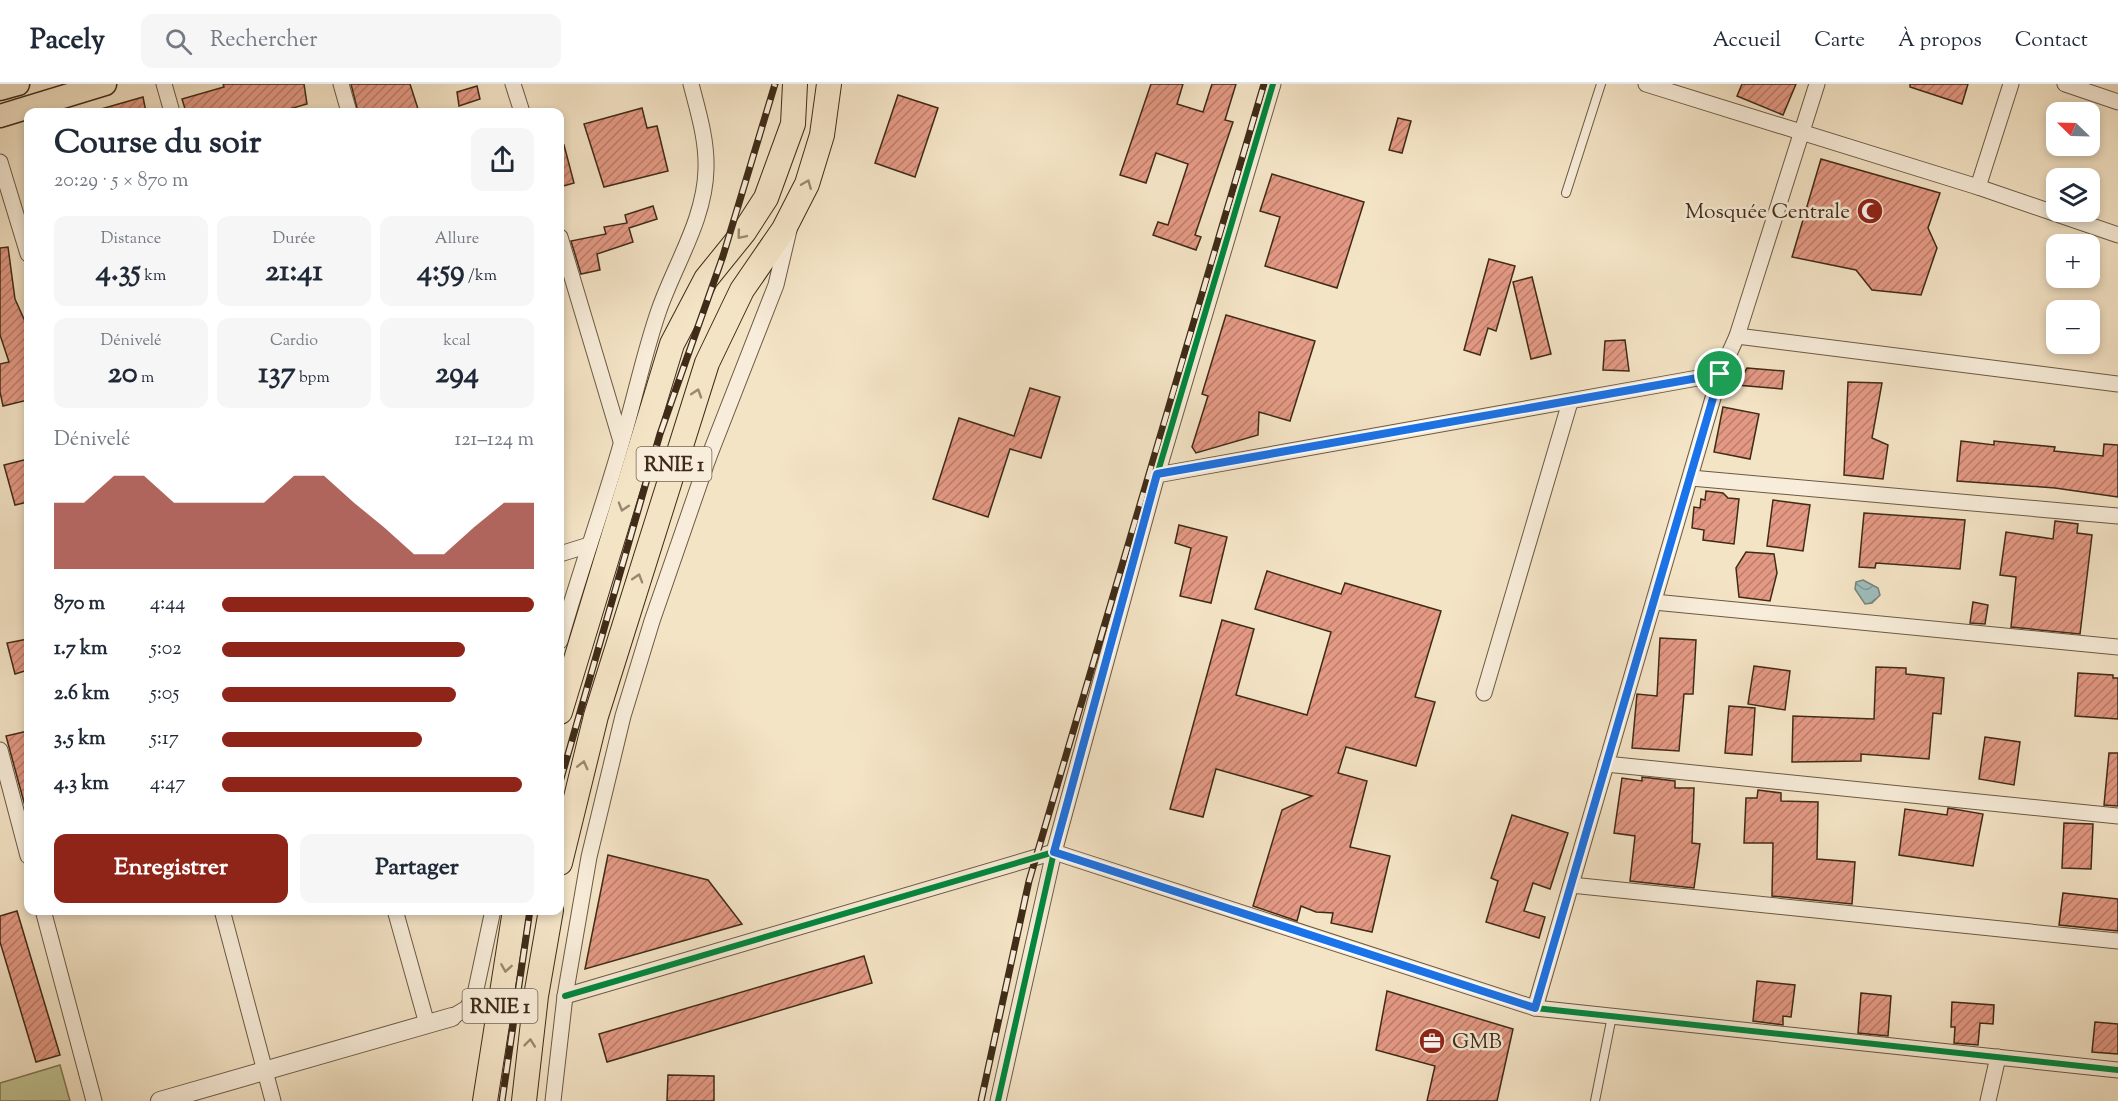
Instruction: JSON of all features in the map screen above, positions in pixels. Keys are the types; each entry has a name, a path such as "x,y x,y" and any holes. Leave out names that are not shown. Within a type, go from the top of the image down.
{"highway":[{"name":"RNIE 1","path":"564,699 672,344 706,279 744,232 766,198 793,124 795,84"},
{"name":"RNIE 1","path":"564,847 596,716 707,363 729,313 793,214 807,184 822,135 829,84"},
{"name":"RNIE 1","path":"485,1101 514,915"},
{"name":"RNIE 1","path":"524,1101 536,996 550,915"}],"main road":[{"path":"0,89 18,84"},
{"path":"26,108 105,84"},
{"path":"0,116 24,109"}],"street":[{"path":"164,84 171,108"},
{"path":"341,84 349,108"},
{"path":"513,84 521,108"},
{"path":"564,628 622,442 659,311 696,220 703,195 706,168 705,147 702,125 691,84"},
{"path":"998,1101 1054,852 1157,474 1274,84"},
{"path":"1646,84 1978,187 2118,235"},
{"path":"1535,1008 1720,374 1737,336 1817,84"},
{"path":"1978,187 2011,84"},
{"path":"2065,84 2118,102"},
{"path":"0,162 24,241"},
{"path":"553,1101 565,996 589,857 626,706 652,621 708,459 776,285 793,214"},
{"path":"564,250 622,442"},
{"path":"1737,336 2118,384"},
{"path":"1157,474 1720,374"},
{"path":"1484,693 1570,402"},
{"path":"678,451 708,459"},
{"path":"1691,478 2118,516"},
{"path":"564,553 589,545"},
{"path":"1654,602 2118,647"},
{"path":"0,750 24,841"},
{"path":"1606,764 2118,816"},
{"path":"565,996 1054,852 1535,1008 2118,1070"},
{"path":"1570,885 2118,941"},
{"path":"44,915 94,1101"},
{"path":"223,915 273,1101"},
{"path":"396,915 427,1024"},
{"path":"160,1101 452,1017 467,1008 476,994 492,915"},
{"path":"1988,1101 1998,1058"}],"lane":[{"path":"1566,193 1601,84"},
{"path":"1595,1101 1612,1016"}],"green space":[{"path":"60,1065 70,1101 0,1101 0,1083"}],"water":[{"path":"1863,580 1878,588 1880,595 1872,603 1865,604 1855,589 1856,582"}],"building":[{"path":"223,84 304,84 307,104 293,108 185,108 182,99 224,87"},
{"path":"351,84 410,84 418,108 357,108"},
{"path":"1151,84 1183,84 1177,104 1203,112 1212,84 1236,84 1225,120 1233,122 1195,235 1201,237 1196,250 1153,235 1158,222 1168,225 1188,164 1156,153 1146,183 1120,175"},
{"path":"1742,84 1796,84 1783,115 1737,96"},
{"path":"1910,84 1968,84 1962,104 1910,87"},
{"path":"477,86 480,99 459,106 457,92"},
{"path":"898,95 938,108 915,177 875,163"},
{"path":"143,97 145,108 104,108"},
{"path":"642,108 647,128 657,126 668,171 604,187 584,124"},
{"path":"1398,118 1411,121 1402,153 1389,150"},
{"path":"564,145 574,183 564,186"},
{"name":"Mosquée Centrale","path":"1821,159 1940,193 1928,228 1937,248 1921,295 1872,290 1856,270 1792,257"},
{"path":"1272,174 1364,202 1337,288 1265,266 1280,217 1260,211"},
{"path":"653,206 657,219 629,228 633,242 597,254 600,270 581,274 571,241 606,234 604,227 627,223 625,215"},
{"path":"8,247 15,299 24,319 24,401 3,406 0,392 0,364 9,362 0,335 0,248"},
{"path":"1489,259 1515,266 1496,331 1488,328 1480,355 1464,350"},
{"path":"1532,277 1551,354 1531,359 1513,282"},
{"path":"1226,315 1315,341 1290,421 1259,412 1258,435 1196,453 1192,447 1208,396 1202,394"},
{"path":"1625,340 1629,371 1603,370 1605,341"},
{"path":"1747,368 1784,371 1782,389 1737,385"},
{"path":"1848,382 1882,383 1872,438 1888,445 1883,479 1844,475"},
{"path":"1030,388 1060,397 1041,458 1010,449 988,517 933,499 959,418 1014,436"},
{"path":"1723,407 1759,414 1750,459 1714,452"},
{"path":"1961,441 1994,445 1994,441 2055,447 2054,451 2103,456 2104,444 2118,445 2118,497 2055,488 1957,481"},
{"path":"24,460 24,503 15,505 4,465"},
{"path":"1706,491 1723,493 1728,498 1739,499 1734,544 1703,540 1704,530 1692,528 1694,507 1700,508 1701,499 1705,500"},
{"path":"1773,500 1810,505 1803,551 1767,546"},
{"path":"1864,513 1965,520 1960,569 1876,563 1875,568 1859,567"},
{"path":"2055,521 2078,524 2077,533 2092,535 2080,634 2011,627 2016,577 2000,575 2006,532 2053,539"},
{"path":"1179,525 1227,537 1211,603 1180,596 1191,548 1175,543"},
{"path":"1746,552 1774,554 1777,573 1770,601 1739,597 1736,568"},
{"path":"1267,571 1341,594 1345,583 1441,611 1415,697 1435,702 1416,766 1346,747 1338,773 1367,781 1350,847 1390,856 1372,932 1331,923 1333,913 1316,912 1301,906 1297,921 1253,906 1282,810 1312,796 1216,769 1203,817 1170,809 1222,620 1254,629 1236,695 1307,715 1331,632 1255,609"},
{"path":"1973,602 1988,605 1985,624 1970,623"},
{"path":"1660,638 1696,640 1693,694 1684,694 1679,751 1632,748 1637,694 1657,696"},
{"path":"24,640 24,671 15,674 7,643"},
{"path":"1754,666 1790,671 1785,710 1748,704"},
{"path":"1876,667 1906,668 1906,674 1944,678 1941,714 1933,713 1929,759 1861,754 1861,761 1792,762 1793,716 1874,719"},
{"path":"2078,673 2113,675 2113,678 2118,678 2118,719 2075,716"},
{"path":"1729,706 1755,708 1752,755 1725,753"},
{"path":"24,732 24,802 6,736"},
{"path":"1985,737 2020,742 2014,785 1979,779"},
{"path":"2109,753 2118,753 2118,806 2104,805"},
{"path":"1642,777 1675,781 1675,788 1694,788 1692,843 1700,844 1694,888 1630,881 1635,836 1614,833 1622,778 1642,781"},
{"path":"1758,790 1781,793 1781,801 1818,802 1817,859 1855,862 1852,904 1772,896 1773,843 1744,843 1746,798 1757,798"},
{"path":"1948,808 1983,814 1973,866 1899,855 1905,809 1947,815"},
{"path":"1512,815 1568,833 1550,889 1533,883 1524,911 1545,917 1539,938 1486,922 1498,881 1491,878"},
{"path":"2064,823 2093,824 2091,869 2062,868"},
{"path":"608,855 708,880 742,924 585,969"},
{"path":"2063,893 2118,899 2118,931 2059,925"},
{"path":"17,911 60,1055 36,1062 0,942 0,916"},
{"path":"864,956 872,983 607,1062 599,1034"},
{"path":"1757,981 1795,985 1791,1017 1783,1016 1783,1025 1753,1021"},
{"path":"1387,991 1513,1029 1497,1101 1427,1101 1435,1066 1376,1050"},
{"path":"1861,993 1891,996 1888,1036 1858,1033"},
{"path":"1952,1002 1994,1005 1993,1024 1980,1023 1978,1045 1954,1043 1955,1027 1951,1027"},
{"path":"2095,1022 2118,1024 2118,1054 2092,1052"},
{"path":"668,1075 714,1076 714,1101 667,1101"}],"railway":[{"path":"564,768 660,434 723,256 775,84"},
{"path":"981,1101 1029,881 1264,84"},
{"path":"502,1101 529,915"}],"cycle path":[{"path":"998,1101 1054,852 1157,475 1273,84"},
{"path":"565,996 1054,852 1535,1008 2118,1070"}],"place":[{"name":"Mosquée Centrale","path":"1870,211"},
{"name":"GMB","path":"1432,1041"}],"route":[{"path":"1720,374 1535,1008 1054,852 1157,474 1720,374"}]}
